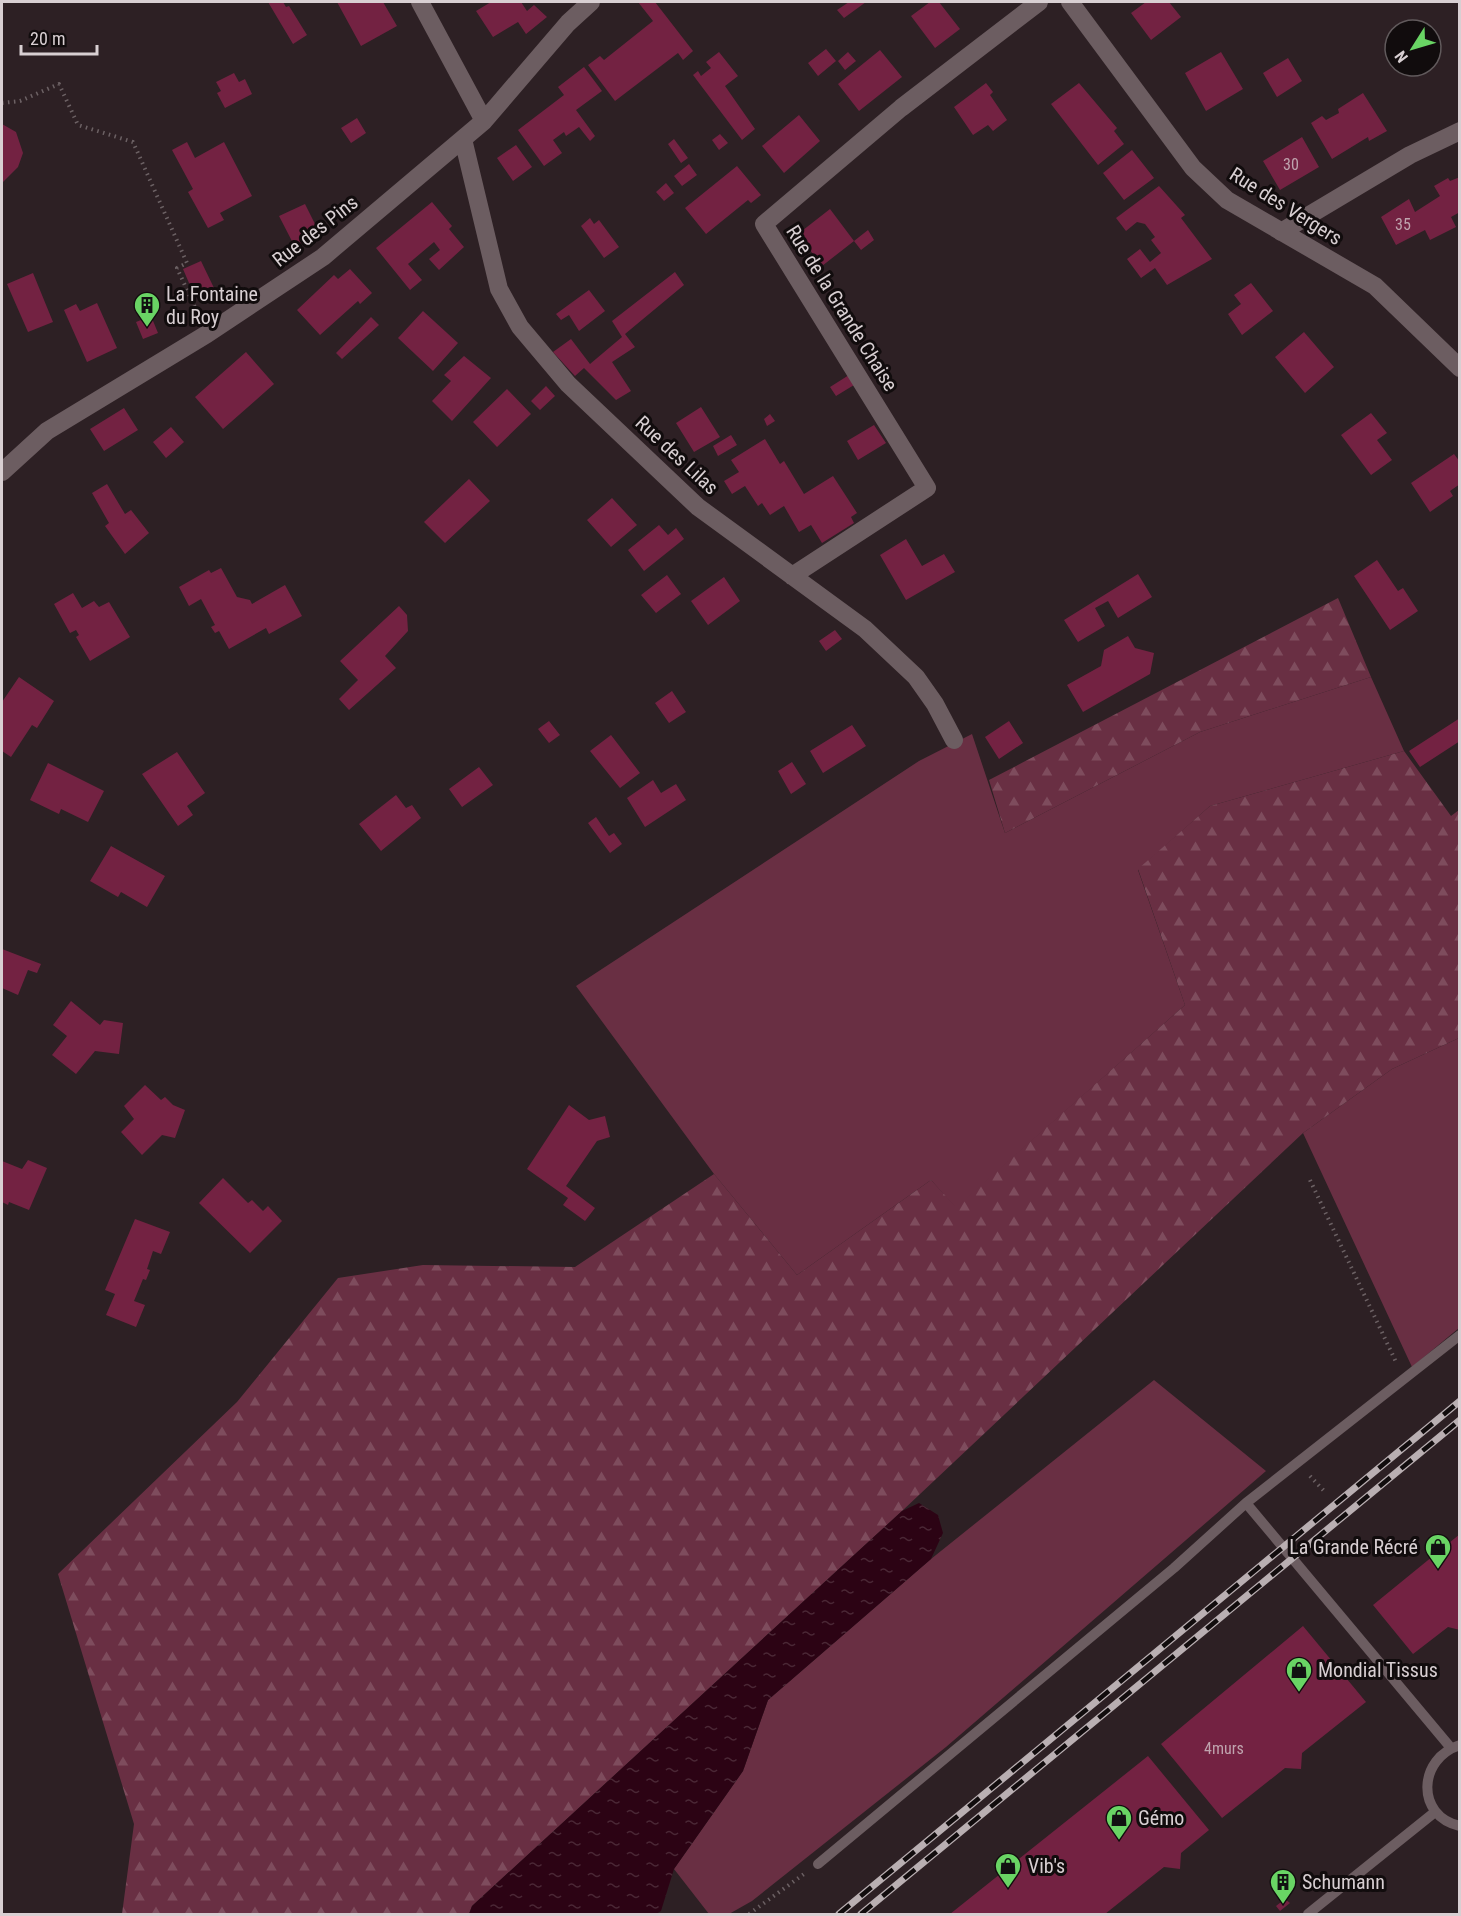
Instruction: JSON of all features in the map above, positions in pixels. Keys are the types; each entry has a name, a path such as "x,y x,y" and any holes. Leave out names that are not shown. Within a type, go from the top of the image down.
{"street":[{"path":"420,2 484,121"},
{"name":"Rue des Pins","path":"2,472 47,431 207,334 322,257 484,121 591,2"},
{"name":"Rue de la Grande Chaise","path":"792,576 927,488 764,224 901,108 1039,2"},
{"name":"Rue des Vergers","path":"1070,2 1193,168 1227,200 1375,286 1460,368"},
{"path":"1281,232 1410,154 1460,131"},
{"name":"Rue des Lilas","path":"463,139 499,289 520,327 568,384 698,507 865,629 916,677 935,704 954,740"}],"lane":[{"path":"818,1864 1174,1568 1246,1503 1460,1335"},
{"path":"1246,1503 1455,1747 1434,1761 1426,1781 1429,1802 1435,1812 1443,1819 1460,1826"},
{"path":"1308,1914 1435,1812"}],"path":[{"path":"2,103 20,101 59,84 78,125 133,142 187,264 177,268 207,334"},
{"path":"1310,1180 1404,1379"},
{"path":"749,1914 818,1864"}],"green space":[{"path":"1338,598 1371,677 1200,732 1005,833 989,780"},
{"path":"1371,677 1404,751 1210,806 1138,870 1185,1005 956,1208 931,1180 797,1275 714,1174 576,986 919,761 972,734 1005,833 1200,732"},
{"path":"1404,751 1451,816 1459,810 1459,1038 1392,1069 1303,1133 902,1511 472,1906 469,1914 122,1914 134,1824 58,1574 237,1402 338,1278 423,1265 575,1267 714,1174 797,1275 931,1180 956,1207 1185,1005 1138,869 1210,806"},
{"path":"1459,1038 1459,1328 1412,1367 1303,1133 1392,1069"},
{"path":"1154,1380 1266,1471 946,1747 752,1901 729,1914 709,1914 674,1869 743,1771 768,1700 931,1559"}],"water":[{"path":"919,1503 938,1515 943,1533 931,1559 768,1700 743,1771 674,1869 661,1911 656,1914 469,1914 472,1906 902,1511"}],"building":[{"path":"268,2 283,2 286,7 289,6 307,35 293,44"},
{"path":"337,2 383,2 397,26 361,46"},
{"path":"491,2 521,2 527,11 534,5 547,17 526,34 518,22 493,37 476,11"},
{"path":"638,2 655,2 693,51 683,60 678,53 615,101 588,65 600,56 604,60 653,21"},
{"path":"849,2 866,2 844,18 837,10"},
{"path":"930,2 939,2 960,29 935,48 911,16"},
{"path":"1146,2 1169,2 1181,17 1151,40 1131,13"},
{"path":"826,49 836,61 818,76 808,63"},
{"path":"880,50 902,77 859,111 838,84"},
{"path":"719,52 738,76 725,86 755,129 742,140 693,75 698,71 701,76 711,68 706,62"},
{"path":"848,52 856,61 845,70 838,61"},
{"path":"1221,52 1243,89 1206,111 1185,73"},
{"path":"1288,58 1302,81 1277,97 1263,73"},
{"path":"584,67 602,91 576,110 595,136 590,141 579,127 566,136 564,132 553,140 562,153 544,166 518,130 564,95 558,87"},
{"path":"234,73 239,82 245,79 252,94 225,108 217,93 221,91 216,82"},
{"path":"986,83 993,92 990,95 1007,120 993,131 988,125 973,135 954,107"},
{"path":"1079,83 1117,128 1114,131 1124,144 1098,165 1051,104"},
{"path":"1363,93 1387,131 1369,141 1368,137 1332,159 1311,123 1322,116 1326,120 1339,113 1338,109"},
{"path":"799,115 820,141 784,173 762,146"},
{"path":"357,118 366,133 351,143 341,128"},
{"path":"2,124 16,132 23,153 18,167 2,183"},
{"path":"720,134 728,143 719,150 712,140"},
{"path":"1302,137 1319,167 1280,190 1263,161"},
{"path":"674,139 688,158 681,163 668,144"},
{"path":"187,142 195,158 224,142 252,196 220,213 224,220 208,228 188,192 193,189 172,150"},
{"path":"516,145 532,167 513,181 497,158"},
{"path":"1132,150 1154,178 1124,200 1103,173"},
{"path":"689,164 697,175 682,186 674,176"},
{"path":"737,166 761,195 751,203 748,200 706,234 685,208"},
{"path":"1460,177 1460,212 1451,217 1456,227 1430,240 1425,230 1396,245 1381,217 1409,199 1415,212 1440,196 1434,186 1448,178 1450,181"},
{"path":"666,183 674,193 664,201 656,192"},
{"path":"1159,186 1185,215 1181,218 1212,259 1167,285 1155,268 1141,278 1127,259 1140,249 1150,262 1161,253 1151,240 1155,237 1145,224 1137,222 1126,231 1116,218"},
{"path":"432,202 452,226 449,229 464,247 439,270 429,259 440,250 434,242 408,264 422,280 410,290 376,248"},
{"path":"305,204 320,234 295,247 279,216"},
{"path":"830,209 854,241 822,266 798,234"},
{"path":"590,218 594,224 599,220 619,247 604,258 581,226"},
{"path":"868,230 874,240 861,250 854,241"},
{"path":"201,261 214,288 195,297 183,269"},
{"path":"350,269 372,293 360,304 358,301 320,335 297,310 334,275 338,279"},
{"path":"675,272 684,285 625,334 635,347 612,362 631,391 616,400 584,368 575,376 553,352 571,339 590,364 622,337 612,321"},
{"path":"33,273 53,322 28,332 7,284"},
{"path":"1251,283 1273,311 1242,335 1228,314 1241,304 1234,295"},
{"path":"589,290 605,311 579,331 569,315 561,320 556,314"},
{"path":"97,303 117,348 87,362 64,310 76,304 80,311"},
{"path":"423,311 458,343 433,371 398,338"},
{"name":"La Fontaine du Roy","path":"151,316 158,333 143,339 136,322"},
{"path":"371,317 379,325 342,359 336,353"},
{"path":"1304,332 1334,367 1305,393 1275,357"},
{"path":"246,352 274,384 223,429 195,397"},
{"path":"464,356 491,378 452,421 432,401 451,381 444,375"},
{"path":"849,375 854,385 836,396 830,387"},
{"path":"546,386 555,396 540,410 531,401"},
{"path":"507,389 531,414 497,447 473,422"},
{"path":"701,407 720,437 694,452 676,423"},
{"path":"124,408 138,430 104,451 90,429"},
{"path":"1371,413 1387,433 1377,440 1392,460 1371,475 1341,435"},
{"path":"770,414 775,421 767,426 764,419"},
{"path":"874,425 886,443 858,460 847,441"},
{"path":"171,427 184,442 166,458 153,442"},
{"path":"731,435 737,445 718,456 713,446"},
{"path":"765,439 780,464 784,461 804,494 833,476 857,513 851,517 854,523 822,543 811,525 799,532 784,506 770,515 762,503 758,506 745,486 732,494 724,481 739,472 731,460"},
{"path":"1454,454 1460,462 1460,484 1450,491 1453,496 1430,512 1411,483"},
{"path":"469,479 490,501 445,543 424,522"},
{"path":"107,484 125,514 131,510 149,533 125,554 105,526 109,523 92,493"},
{"path":"612,498 637,525 611,547 587,520"},
{"path":"659,525 668,535 676,528 684,539 644,571 628,550"},
{"path":"906,539 922,566 944,554 955,572 906,600 880,555"},
{"path":"1377,560 1398,591 1403,588 1418,611 1390,630 1354,576"},
{"path":"221,568 237,597 250,600 252,604 285,585 302,616 269,634 266,628 229,649 219,631 215,633 211,627 215,625 201,599 189,606 179,587 209,570 211,573"},
{"path":"1138,574 1152,597 1118,618 1108,601 1095,608 1105,626 1078,642 1064,620"},
{"path":"667,575 681,594 656,613 641,595"},
{"path":"724,577 740,601 708,625 691,601"},
{"path":"73,593 82,608 94,601 99,607 109,602 130,637 90,661 76,637 79,635 76,630 70,633 54,604"},
{"path":"399,606 407,615 408,631 385,656 396,668 349,710 339,699 358,680 340,661"},
{"path":"835,630 842,639 826,651 819,641"},
{"path":"1128,636 1135,648 1154,653 1150,674 1083,712 1067,685 1101,666 1104,650"},
{"path":"19,677 54,701 37,728 32,725 11,757 2,751 2,702"},
{"path":"672,691 686,712 669,723 655,703"},
{"path":"1460,718 1460,741 1420,767 1409,751"},
{"path":"549,721 560,735 549,743 538,729"},
{"path":"1009,721 1023,743 999,759 985,737"},
{"path":"852,725 866,746 823,773 810,751"},
{"path":"611,735 640,773 620,788 590,751"},
{"path":"177,752 205,793 187,806 193,815 178,826 142,774"},
{"path":"792,762 806,784 791,794 778,771"},
{"path":"48,763 104,791 88,822 61,809 59,814 30,800"},
{"path":"479,767 493,785 462,807 449,789"},
{"path":"653,780 661,793 676,784 686,800 645,827 627,798"},
{"path":"396,795 406,808 412,805 421,818 381,851 359,824"},
{"path":"596,817 609,836 614,833 622,844 610,853 588,823"},
{"path":"111,846 165,876 147,907 121,892 118,897 90,881"},
{"path":"2,949 41,964 37,973 28,970 18,995 2,988"},
{"path":"71,1001 100,1025 104,1020 123,1023 119,1054 95,1051 76,1074 52,1055 67,1036 53,1025"},
{"path":"145,1085 161,1100 165,1097 173,1105 185,1110 175,1138 162,1135 142,1155 121,1132 134,1119 124,1106"},
{"path":"569,1105 589,1120 605,1116 610,1137 597,1141 566,1186 595,1208 585,1221 563,1205 568,1198 527,1169"},
{"path":"28,1160 47,1168 29,1210 9,1202 8,1205 2,1202 2,1161 22,1169"},
{"path":"223,1178 248,1203 252,1200 263,1211 268,1206 282,1221 250,1253 199,1203"},
{"path":"135,1219 170,1232 161,1254 153,1251 147,1269 150,1270 146,1280 143,1279 134,1301 145,1305 136,1327 106,1315 115,1294 105,1290"},
{"name":"La Grande Récré","path":"1460,1534 1460,1630 1448,1627 1413,1654 1373,1605"},
{"path":"1303,1626 1366,1702 1302,1753 1301,1769 1285,1768 1222,1818 1161,1744"},
{"name":"Gémo","path":"1148,1756 1209,1830 1181,1853 1180,1869 1164,1867 1105,1914 950,1914"},
{"name":"Schumann","path":"1285,1899 1290,1903 1280,1911 1276,1906"}],"railway":[{"path":"839,1914 1460,1401"},
{"path":"861,1914 1460,1420"}],"place":[{"name":"La Fontaine du Roy","path":"147,328"},
{"name":"La Grande Récré","path":"1438,1570"},
{"name":"Mondial Tissus","path":"1299,1693"},
{"name":"Gémo","path":"1119,1841"},
{"name":"Vib's","path":"1008,1889"},
{"name":"Schumann","path":"1283,1905"}]}
